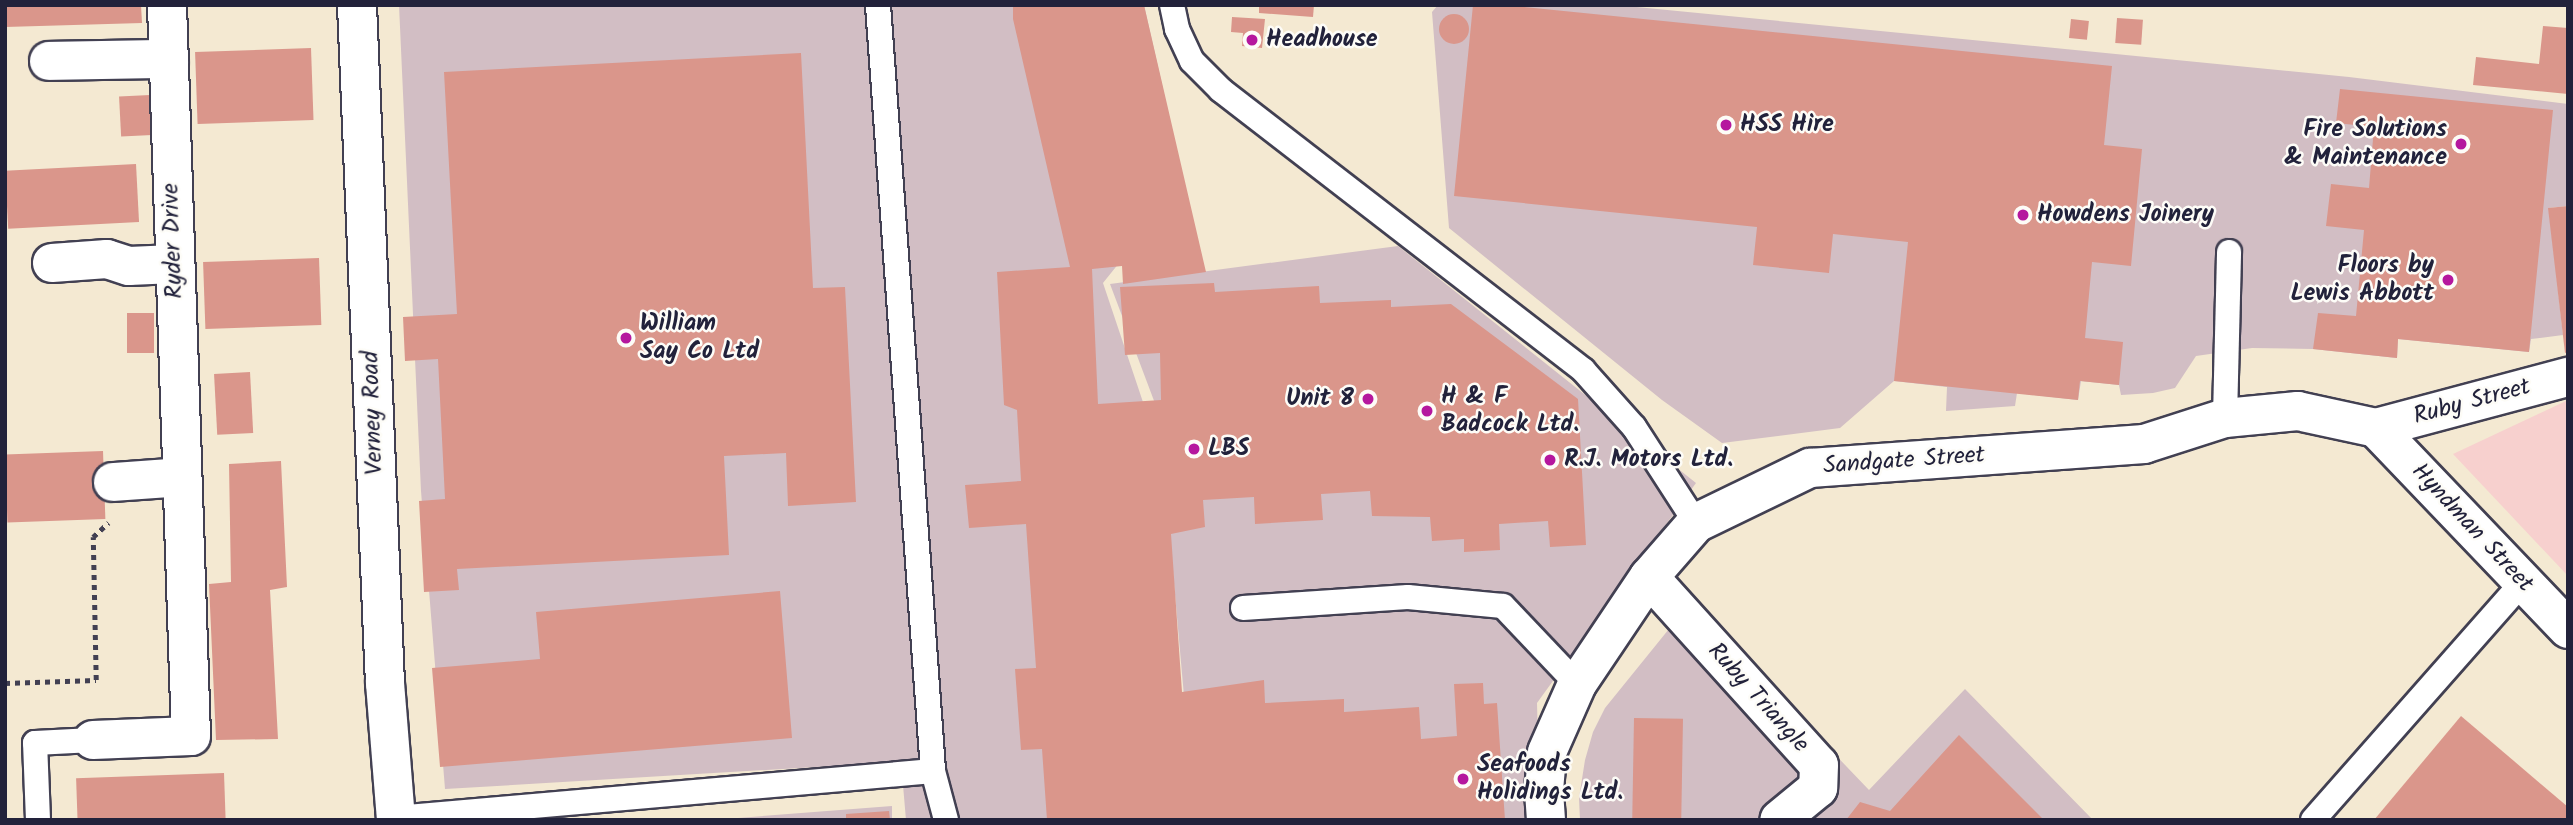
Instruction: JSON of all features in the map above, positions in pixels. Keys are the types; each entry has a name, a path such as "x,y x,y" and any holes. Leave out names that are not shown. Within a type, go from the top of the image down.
{"street":[{"name":"Ryder Drive","path":"93,740 191,736 167,5"},
{"name":"Verney Road","path":"357,5 391,819"},
{"path":"49,61 169,59"},
{"path":"52,262 107,259 129,266 174,264"},
{"name":"Ruby Street","path":"2376,428 2568,377"},
{"name":"Sandgate Street","path":"1546,820 1544,790 1547,752 1577,684 1649,577 1696,523 1810,468 2144,444 2225,418 2298,411 2376,428"},
{"name":"Hyndman Street","path":"2376,428 2494,548 2523,583 2568,629"},
{"path":"113,482 182,477"},
{"name":"Ruby Triangle","path":"1649,577 1819,765 1818,788 1779,820"}],"lane":[{"path":"878,5 933,771 946,820"},
{"path":"1172,5 1177,29 1192,61 1221,90 1583,370 1634,427 1696,523"},
{"path":"2225,418 2229,252"},
{"path":"2313,820 2523,583"},
{"path":"1242,608 1408,597 1503,606 1577,684"},
{"path":"38,820 35,743 93,740"},
{"path":"391,819 933,771"}],"path":[{"path":"5,684 96,680 93,537 111,520"}],"shaded area":[{"path":"399,5 1144,5 1184,182 1103,283 1149,420 1186,820 906,820 901,762 445,789 421,491"},
{"path":"1438,5 1616,5 2349,77 2568,104 2568,206 2549,208 2563,335 2531,339 2529,352 2398,339 2397,358 2313,349 2252,348 2196,356 2175,388 2153,393 2121,395 2119,385 2081,381 2078,400 2017,393 2015,406 1946,411 1947,387 1894,381 1840,428 1722,443 1662,400 1449,228 1432,12"},
{"path":"1398,246 1696,483 1537,703 1540,820 1195,820 1159,414 1110,284"},
{"path":"2568,400 2568,576 2453,454"},
{"path":"1690,603 1869,790 1965,689 2093,820 1580,820 1579,798 1585,760 1593,732 1605,708"},
{"path":"892,806 892,820 712,820"}],"building":[{"path":"5,5 141,5 142,23 5,27"},
{"path":"1013,5 1144,5 1206,272 1123,284 1122,266 1092,269 1098,404 1161,400 1160,353 1125,355 1120,287 1214,283 1215,292 1319,286 1320,303 1391,300 1391,307 1451,304 1578,399 1586,545 1550,547 1548,521 1499,524 1500,550 1464,552 1464,539 1432,541 1430,517 1372,516 1370,491 1321,494 1323,520 1255,524 1254,497 1203,500 1205,527 1171,534 1182,692 1264,680 1265,703 1344,699 1344,712 1419,707 1421,739 1457,736 1454,684 1483,683 1484,704 1497,703 1505,820 1047,820 1042,749 1021,750 1015,669 1036,668 1026,524 969,528 965,485 1021,481 1017,410 1004,405 997,272 1070,267 1013,19"},
{"path":"1259,5 1314,5 1313,17 1259,13"},
{"path":"1473,5 1505,5 2112,66 2104,145 2142,149 2131,266 2092,262 2085,338 2123,342 2119,385 2080,381 2078,400 1894,381 1908,242 1833,234 1829,273 1753,265 1757,227 1454,196"},
{"path":"1454,14 1465,18 1469,29 1465,40 1454,44 1443,40 1439,29 1443,18"},
{"path":"1232,17 1265,19 1262,48 1242,46 1243,33 1231,32"},
{"path":"2117,18 2143,20 2141,45 2115,43"},
{"path":"2071,19 2089,21 2087,40 2069,38"},
{"path":"2543,26 2568,28 2568,94 2473,85 2476,57 2539,64"},
{"path":"311,48 314,120 198,124 195,52"},
{"name":"William Say Co Ltd","path":"801,53 813,288 845,287 856,502 788,506 786,453 724,456 729,555 457,569 459,590 424,592 419,501 445,499 438,359 405,361 403,317 457,314 444,72"},
{"path":"2340,89 2553,110 2529,352 2398,339 2397,358 2313,349 2318,313 2356,316 2364,230 2326,226 2331,184 2369,188 2374,127 2336,123"},
{"path":"150,95 152,135 121,137 119,97"},
{"path":"136,164 139,222 8,229 5,171"},
{"path":"2568,206 2568,352 2565,353 2548,208"},
{"path":"319,258 321,325 205,329 203,262"},
{"path":"127,313 154,313 154,353 127,353"},
{"path":"250,372 253,433 217,435 214,374"},
{"path":"103,451 105,519 7,522 5,454"},
{"path":"281,461 287,587 270,590 278,739 216,740 209,584 231,582 229,464"},
{"path":"780,591 792,738 440,767 432,668 540,659 536,612"},
{"path":"2461,716 2568,807 2568,820 2374,820"},
{"path":"1634,718 1683,719 1681,820 1632,820"},
{"path":"1959,735 2044,820 1846,820 1860,802 1890,811"},
{"path":"224,773 226,820 78,820 76,778"},
{"path":"889,811 890,820 846,820 846,814"}],"place":[{"name":"Headhouse","path":"1252,40"},
{"name":"HSS Hire","path":"1726,125"},
{"name":"Fire Solutions & Maintenance","path":"2461,144"},
{"name":"Howdens Joinery","path":"2023,215"},
{"name":"Floors by Lewis Abbott","path":"2448,280"},
{"name":"William Say Co Ltd","path":"626,338"},
{"name":"Unit 8","path":"1368,399"},
{"name":"H & F Badcock Ltd.","path":"1427,411"},
{"name":"LBS","path":"1194,449"},
{"name":"R.J. Motors Ltd.","path":"1550,460"},
{"name":"Seafoods Holidings Ltd.","path":"1463,779"}]}
